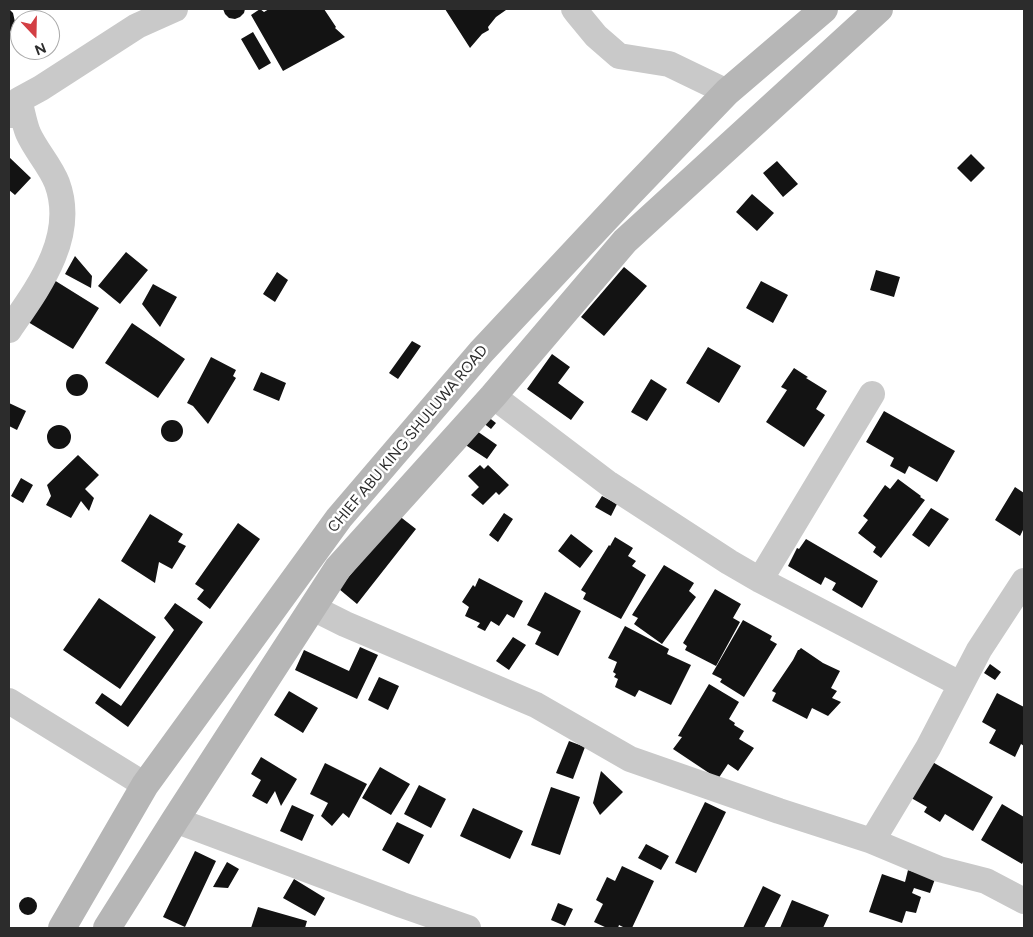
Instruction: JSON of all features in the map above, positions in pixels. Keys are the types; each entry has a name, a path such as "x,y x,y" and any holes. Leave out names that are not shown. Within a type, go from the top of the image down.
{"street":[{"path":"9,330 39,286 56,251 63,219 62,199 56,181 16,118 41,88 137,26 175,9"},
{"path":"574,9 596,36 619,56 669,64 727,92"},
{"name":"CHIEF ABU KING SHULUWA ROAD","path":"62,928 144,785 339,518 481,352 727,92 824,9"},
{"path":"107,928 174,820 338,568 493,396 625,241 880,9"},
{"path":"760,580 872,394"},
{"path":"493,396 609,484 729,562 960,684"},
{"path":"872,841 928,748 979,650 1024,581"},
{"path":"313,608 354,628 536,705 630,758 779,811 872,841 938,869 986,881 1024,901"},
{"path":"9,701 144,785"},
{"path":"174,820 468,928"}],"building":[{"path":"9,9 10,32 9,33"},
{"path":"223,9 245,9 240,17 235,19 229,18"},
{"path":"260,9 264,12 269,9 324,9 335,28 345,37 283,71 251,15"},
{"path":"445,9 506,10 496,17 488,27 489,30 482,34 470,48"},
{"path":"253,32 271,63 259,70 241,39"},
{"path":"971,154 985,168 971,182 957,168"},
{"path":"9,157 31,178 15,195 9,190"},
{"path":"777,161 798,184 783,197 763,173"},
{"path":"752,194 774,213 757,231 736,212"},
{"path":"126,252 148,270 120,304 98,286"},
{"path":"75,256 92,276 91,288 65,274"},
{"path":"624,267 647,286 604,336 581,317"},
{"path":"876,270 900,277 894,297 870,290"},
{"path":"277,272 288,280 275,302 263,294"},
{"path":"54,280 99,308 73,349 28,322"},
{"path":"761,281 788,295 773,323 746,308"},
{"path":"153,284 177,297 160,327 142,304"},
{"path":"132,323 185,359 158,398 105,363"},
{"path":"412,341 421,346 398,379 389,373"},
{"path":"708,347 741,366 719,403 686,383"},
{"path":"552,354 570,367 558,383 584,402 571,420 527,389"},
{"path":"211,357 236,370 233,376 236,378 208,424 193,406 187,403"},
{"path":"794,368 827,391 816,409 825,415 804,447 766,422 787,390 781,387"},
{"path":"261,372 286,383 279,401 253,390"},
{"path":"77,374 85,377 88,385 85,393 77,396 69,393 66,385 69,377"},
{"path":"651,379 667,389 647,421 631,412"},
{"path":"9,403 26,411 17,430 9,426"},
{"path":"884,411 955,451 937,482 909,466 905,474 890,466 894,458 866,442"},
{"path":"483,413 496,423 491,429 478,419"},
{"path":"168,420 176,420 183,427 183,435 176,442 168,442 161,435 161,427"},
{"path":"59,425 67,429 71,437 67,445 59,449 51,445 47,437 51,429"},
{"path":"474,429 497,445 487,459 464,444"},
{"path":"78,455 99,475 85,489 94,498 89,511 81,501 71,518 46,505 51,496 47,485"},
{"path":"480,465 484,469 488,465 509,485 499,495 496,492 483,505 471,495 479,487 468,476"},
{"path":"21,478 33,485 23,503 11,496"},
{"path":"898,479 925,500 881,558 873,552 876,547 858,533 868,520 863,516 885,485 890,489"},
{"path":"1015,487 1024,493 1024,531 1020,536 995,520"},
{"path":"602,496 617,504 611,516 595,507"},
{"path":"931,508 949,519 929,547 912,535"},
{"path":"504,513 513,519 498,542 489,535"},
{"path":"150,514 183,534 178,542 186,546 172,569 159,562 155,583 121,561"},
{"path":"398,515 416,529 357,604 339,589"},
{"path":"238,523 260,539 210,609 197,599 204,590 195,584"},
{"path":"571,534 593,551 580,568 558,551"},
{"path":"615,537 633,548 628,556 636,561 632,566 646,575 621,619 583,599 586,593 581,590"},
{"path":"806,539 878,581 862,608 832,590 836,583 825,577 821,585 788,566 797,548 799,549"},
{"path":"664,565 694,583 689,591 696,597 662,644 634,624 638,618 632,615"},
{"path":"479,578 523,601 514,618 507,614 499,626 491,621 485,631 477,627 480,623 465,616 469,607 462,602 473,585 475,587"},
{"path":"715,589 741,604 733,618 740,622 716,666 685,650 687,646 683,643"},
{"path":"545,592 581,611 558,656 535,644 541,632 527,625"},
{"path":"99,598 156,637 120,689 63,650"},
{"path":"175,603 203,622 128,727 95,703 102,693 121,706 174,630 164,618"},
{"path":"743,620 772,636 770,640 777,644 744,697 720,682 722,679 712,674"},
{"path":"625,626 669,649 667,654 691,665 671,705 639,690 635,697 615,687 618,679 614,677 616,674 613,672 617,662 608,658"},
{"path":"513,637 526,645 509,670 496,661"},
{"path":"360,647 378,655 357,699 295,670 304,650 349,671"},
{"path":"801,648 823,663 840,671 831,688 837,691 832,698 841,702 828,716 812,708 807,719 772,701 776,693 772,691"},
{"path":"990,664 1001,672 995,680 984,673"},
{"path":"379,677 399,686 388,710 368,700"},
{"path":"709,684 739,702 729,719 735,723 734,725 744,731 739,739 754,748 738,771 728,764 718,779 673,749 682,737 678,736"},
{"path":"289,691 318,708 303,733 274,715"},
{"path":"997,693 1024,707 1024,746 1021,744 1015,757 989,743 996,730 982,722"},
{"path":"569,741 585,747 573,779 556,773"},
{"path":"261,757 297,779 281,806 275,791 267,804 252,796 261,780 251,774"},
{"path":"929,760 993,797 973,831 945,814 940,822 924,812 927,807 906,795"},
{"path":"325,763 367,784 349,818 343,813 332,826 321,816 328,803 310,794"},
{"path":"380,767 410,784 391,815 362,798"},
{"path":"601,771 623,792 600,815 593,803"},
{"path":"419,785 446,799 431,828 404,814"},
{"path":"551,787 580,797 560,855 531,845"},
{"path":"705,802 726,812 696,873 675,863"},
{"path":"1002,804 1024,817 1024,860 1022,864 981,840"},
{"path":"292,805 314,815 302,841 280,831"},
{"path":"473,808 523,831 510,859 460,836"},
{"path":"397,822 424,835 409,864 382,850"},
{"path":"646,844 669,856 661,870 638,858"},
{"path":"195,851 216,861 185,927 163,917"},
{"path":"227,862 239,869 228,888 213,887"},
{"path":"622,866 654,881 632,928 625,928 619,925 618,928 607,928 594,922 603,904 596,900 607,877 615,881"},
{"path":"908,870 935,879 930,893 914,888 912,893 921,897 916,913 906,911 902,923 869,912 882,874 905,882"},
{"path":"294,879 325,898 315,916 283,898"},
{"path":"763,886 781,895 764,928 743,928"},
{"path":"24,897 32,897 37,902 35,913 24,915 19,910 19,902"},
{"path":"792,900 829,915 823,928 780,928"},
{"path":"558,903 573,909 565,926 551,920"},
{"path":"258,907 307,921 305,928 251,928"}]}
